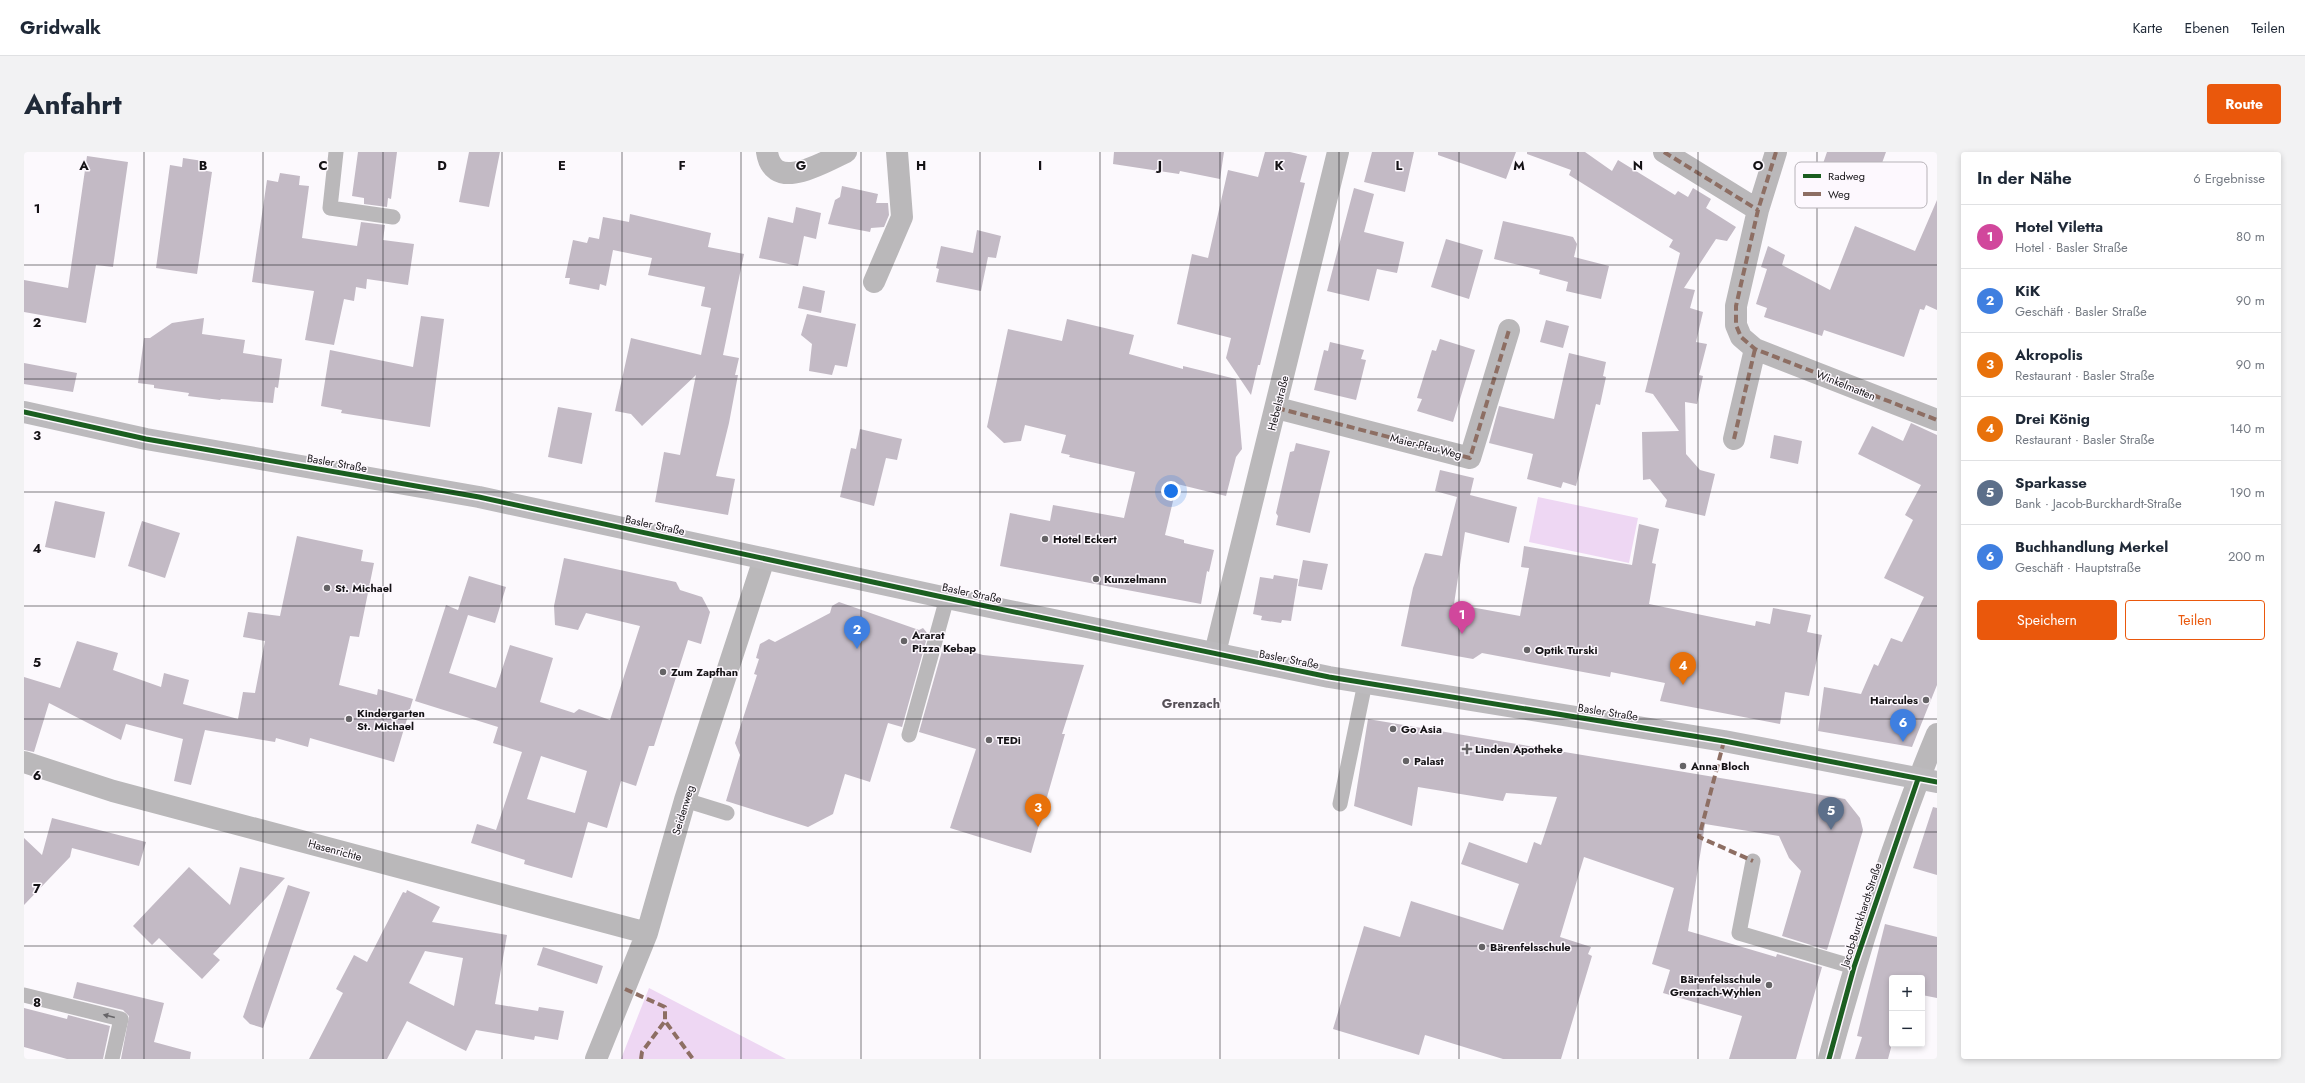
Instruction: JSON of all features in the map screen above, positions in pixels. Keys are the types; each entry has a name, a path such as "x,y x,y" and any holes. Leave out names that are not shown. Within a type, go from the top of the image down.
{"main road":[{"name":"Basler Straße","path":"24,412 146,439 479,497 947,598 1365,683 1724,741 1928,780"}],"street":[{"path":"767,152 768,159 775,169 783,174 798,173 819,157 846,152"},
{"path":"874,282 902,217 896,152"},
{"name":"Hebelstraße","path":"1215,653 1277,408 1338,152"},
{"path":"1664,152 1758,210"},
{"name":"Winkelmatten","path":"1776,152 1758,210 1736,306 1736,325 1741,337 1755,349 1937,420"},
{"name":"Maier-Pfau-Weg","path":"1277,408 1470,458 1508,330"},
{"path":"1734,439 1755,349"},
{"name":"Seidenweg","path":"596,1059 647,933 685,800 764,559"},
{"name":"Jacob-Burckhardt-Straße","path":"1828,1059 1854,967 1928,780 1937,734"},
{"name":"Hasenrichte","path":"24,762 112,790 647,933"}],"lane":[{"path":"336,152 330,208 393,217"},
{"path":"909,735 947,598"},
{"path":"1340,804 1365,683"},
{"path":"685,800 727,813"},
{"path":"1753,861 1739,933 1854,967"},
{"path":"24,995 121,1019 112,1059"}],"shaded area":[{"path":"1538,497 1638,518 1629,563 1529,542"},
{"path":"649,988 786,1059 621,1059"}],"building":[{"path":"358,152 397,152 391,199 388,198 387,207 364,204 364,198 352,196"},
{"path":"469,152 500,152 489,207 459,202"},
{"path":"1114,152 1224,152 1220,179 1180,171 1179,174 1113,164"},
{"path":"1265,152 1290,152 1307,156 1300,182 1305,183 1260,365 1258,365 1251,395 1226,358 1231,338 1177,324 1192,254 1208,258 1228,170 1258,177"},
{"path":"1372,152 1414,152 1405,192 1364,182"},
{"path":"1438,152 1516,152 1506,179 1438,155"},
{"path":"1527,152 1585,152 1612,171 1618,160 1675,195 1678,191 1688,197 1693,188 1711,199 1706,208 1736,227 1727,241 1716,239 1684,288 1695,290 1690,308 1703,312 1696,342 1707,344 1699,375 1703,376 1697,404 1685,402 1686,454 1700,470 1715,474 1705,516 1665,507 1667,500 1650,479 1643,480 1642,432 1679,431 1653,394 1645,392 1680,253 1669,247 1673,240 1569,175 1571,170 1527,154"},
{"path":"1827,152 1886,152 1882,162 1824,162"},
{"path":"87,156 128,162 113,267 96,265 86,323 24,312 24,280 68,288"},
{"path":"183,158 203,161 202,170 212,172 197,274 156,268 170,165 182,167"},
{"path":"280,173 300,176 299,185 309,186 302,238 357,246 361,222 385,225 383,240 414,244 408,285 367,279 366,289 356,287 354,301 344,299 334,345 305,340 314,291 252,282 267,180 278,182"},
{"path":"842,186 878,194 876,203 888,203 889,215 884,227 871,228 870,232 828,224 835,200 840,197"},
{"path":"1354,188 1374,194 1364,232 1404,242 1397,273 1377,269 1369,301 1327,291"},
{"path":"1937,200 1937,310 1926,305 1924,310 1920,309 1904,357 1824,330 1822,336 1764,317 1767,308 1756,304 1767,269 1761,267 1768,246 1785,255 1782,265 1830,290 1855,226 1915,251"},
{"path":"796,207 821,213 816,239 804,236 798,266 759,258 768,217 793,223"},
{"path":"630,214 711,233 708,247 744,254 723,355 739,358 735,375 738,375 729,423 716,476 735,479 728,515 655,502 664,452 680,455 696,375 642,426 631,414 615,411 631,338 701,355 711,308 701,306 705,287 648,275 652,258 613,250 606,286 600,284 599,290 569,284 570,278 565,278 573,240 587,243 589,237 599,239 603,217 629,222"},
{"path":"1503,221 1573,237 1577,244 1574,257 1609,266 1601,299 1566,291 1568,282 1539,274 1540,270 1494,259"},
{"path":"977,230 1001,236 996,258 988,257 981,291 936,282 939,269 936,268 941,246 973,253"},
{"path":"1446,239 1483,250 1469,299 1431,287"},
{"path":"803,286 825,291 821,313 798,308"},
{"path":"807,314 856,324 847,367 835,365 832,375 809,371 812,344 801,335"},
{"path":"421,316 444,319 430,427 341,413 342,410 321,406 330,350 413,367"},
{"path":"204,318 202,334 245,340 243,353 282,359 278,388 275,387 273,403 220,400 188,396 189,393 154,388 154,385 138,383 144,338 150,338 172,323"},
{"path":"1067,319 1134,335 1129,354 1183,369 1183,366 1236,379 1242,449 1236,457 1226,496 1177,484 1165,535 1184,540 1184,543 1214,550 1209,572 1207,571 1201,604 1000,566 1010,513 1050,521 1053,505 1124,518 1135,472 1069,457 1070,455 1061,453 1066,435 1025,425 1021,441 1004,443 987,427 1008,329 1062,341"},
{"path":"1546,320 1569,326 1563,348 1540,342"},
{"path":"1440,339 1475,350 1453,422 1417,411 1422,399 1417,398 1432,350 1436,351"},
{"path":"1330,342 1364,350 1361,359 1366,360 1356,400 1314,390 1324,350 1328,351"},
{"path":"1569,353 1606,362 1603,376 1606,377 1600,405 1596,404 1576,486 1563,482 1561,488 1527,479 1533,454 1489,443 1499,406 1554,419"},
{"path":"24,363 77,373 73,392 24,384"},
{"path":"558,407 592,413 582,464 548,457"},
{"path":"1911,423 1937,435 1937,685 1912,747 1818,731 1824,687 1861,694 1874,664 1878,666 1891,638 1902,642 1924,597 1884,578 1913,520 1905,515 1921,485 1858,454 1872,426 1903,441"},
{"path":"860,429 902,439 897,460 886,458 874,506 840,497 851,448 856,449"},
{"path":"1774,435 1802,441 1798,464 1770,458"},
{"path":"1296,443 1330,451 1310,533 1276,525 1278,516 1276,513 1290,452 1294,451"},
{"path":"1440,470 1474,478 1470,495 1517,507 1509,543 1465,532 1454,604 1520,616 1529,568 1521,567 1524,546 1632,565 1639,524 1659,529 1652,563 1656,564 1649,604 1755,626 1756,621 1770,624 1773,608 1811,615 1807,632 1822,635 1809,696 1785,692 1780,724 1660,701 1665,683 1611,672 1610,677 1482,653 1473,659 1401,646 1413,588 1425,553 1442,556 1457,497 1435,491"},
{"path":"55,501 105,512 95,558 45,547"},
{"path":"142,521 180,533 165,578 128,566"},
{"path":"297,536 363,550 361,561 374,563 359,637 350,636 339,685 377,695 378,689 413,699 394,762 310,738 308,747 276,738 275,742 205,730 191,785 174,781 183,739 126,724 121,740 49,703 34,752 24,750 24,677 60,688 77,641 118,653 113,670 161,687 164,673 189,680 183,704 238,719 243,692 255,693 265,641 243,637 248,612 280,616"},
{"path":"564,558 676,582 680,590 702,597 710,612 701,644 688,640 654,746 649,746 636,786 621,781 607,828 588,822 572,878 524,864 525,860 471,843 477,824 496,830 522,752 493,743 498,727 415,701 446,605 458,610 469,576 506,587 495,623 468,615 449,673 496,688 510,645 553,658 540,702 574,713 579,709 610,720 640,626 586,613 578,630 555,625 554,606","holes":["541,756 587,771 575,813 527,799"]},
{"path":"1303,560 1328,564 1322,590 1298,586"},
{"path":"1274,575 1298,579 1291,621 1282,620 1281,623 1261,620 1262,616 1253,614 1260,577 1273,579"},
{"path":"839,602 919,630 923,628 928,634 902,727 888,723 870,782 845,774 833,814 808,827 726,801 740,755 735,743 757,675 754,674 759,659 756,658 760,644 769,639 775,642 830,613 832,606"},
{"path":"944,644 983,655 1084,665 1062,734 1065,734 1031,853 950,828 976,749 919,732"},
{"path":"1368,719 1845,799 1860,818 1863,830 1827,950 1782,936 1801,871 1789,858 1779,836 1705,824 1688,931 1776,957 1777,954 1822,967 1796,1059 1729,1059 1742,1016 1663,993 1670,970 1652,964 1674,888 1584,857 1560,937 1591,947 1588,954 1592,956 1561,1059 1503,1059 1425,1035 1419,1055 1333,1029 1364,926 1400,937 1411,901 1503,930 1519,884 1461,864 1469,842 1527,863 1534,842 1541,845 1557,797 1506,793 1503,801 1418,787 1412,826 1354,806"},
{"path":"1933,807 1937,808 1937,875 1913,868"},
{"path":"52,818 146,842 139,866 72,848 70,857 24,905 24,838 42,855"},
{"path":"189,867 230,905 240,867 285,878 213,954 220,960 202,979 159,938 152,945 133,926"},
{"path":"288,885 310,892 263,1028 250,1024 243,1017"},
{"path":"407,890 440,907 432,922 507,935 495,1004 538,1011 539,1007 564,1011 558,1040 535,1036 534,1040 476,1030 466,1051 407,1021 387,1059 309,1059 343,993 336,989 354,955 367,962 403,892 406,893","holes":["425,951 463,958 454,1006 409,983"]},
{"path":"1885,924 1937,937 1937,998 1925,996 1925,975 1889,975 1889,1047 1891,1047 1888,1059 1855,1059 1862,1037 1857,1036"},
{"path":"543,947 603,966 597,984 537,965"},
{"path":"77,982 164,1003 154,1042 191,1052 190,1059 121,1059 129,1016 123,1010 73,998"},
{"path":"24,1008 67,1019 68,1015 110,1026 103,1059 67,1059 24,1047"}],"marked path":[{"path":"1664,152 1758,210"},
{"path":"1776,152 1758,210 1736,306 1736,325 1741,337 1755,349 1937,420"},
{"path":"1277,408 1470,458 1509,330"},
{"path":"1734,439 1755,349"},
{"path":"1724,741 1699,837 1753,861"},
{"path":"625,989 665,1007 665,1021 693,1059"},
{"path":"641,1059 642,1052 665,1021"}],"cycle path":[{"path":"24,412 146,439 479,497 947,598 1329,677 1724,741 1937,782"},
{"path":"1829,1059 1854,967 1918,779"}],"place":[{"name":"Hotel Eckert","path":"1045,539"},
{"name":"Kunzelmann","path":"1096,579"},
{"name":"St. Michael","path":"327,588"},
{"name":"Hotel Viletta","path":"1462,634"},
{"name":"Ararat Pizza Kebap","path":"904,641"},
{"name":"KiK","path":"857,649"},
{"name":"Optik Turski","path":"1527,650"},
{"name":"Zum Zapfhan","path":"663,672"},
{"name":"Drei König","path":"1683,685"},
{"name":"Haircules","path":"1926,700"},
{"name":"Kindergarten St. Michael","path":"349,719"},
{"name":"Go Asia","path":"1393,729"},
{"name":"TEDi","path":"989,740"},
{"name":"Buchhandlung Merkel","path":"1903,742"},
{"name":"Linden Apotheke","path":"1467,749"},
{"name":"Palast","path":"1406,761"},
{"name":"Anna Bloch","path":"1683,766"},
{"name":"Akropolis","path":"1038,827"},
{"name":"Sparkasse","path":"1831,830"},
{"name":"Bärenfelsschule","path":"1482,947"},
{"name":"Bärenfelsschule Grenzach-Wyhlen","path":"1769,985"}],"district":[{"name":"Grenzach","path":"1191,703"}]}
